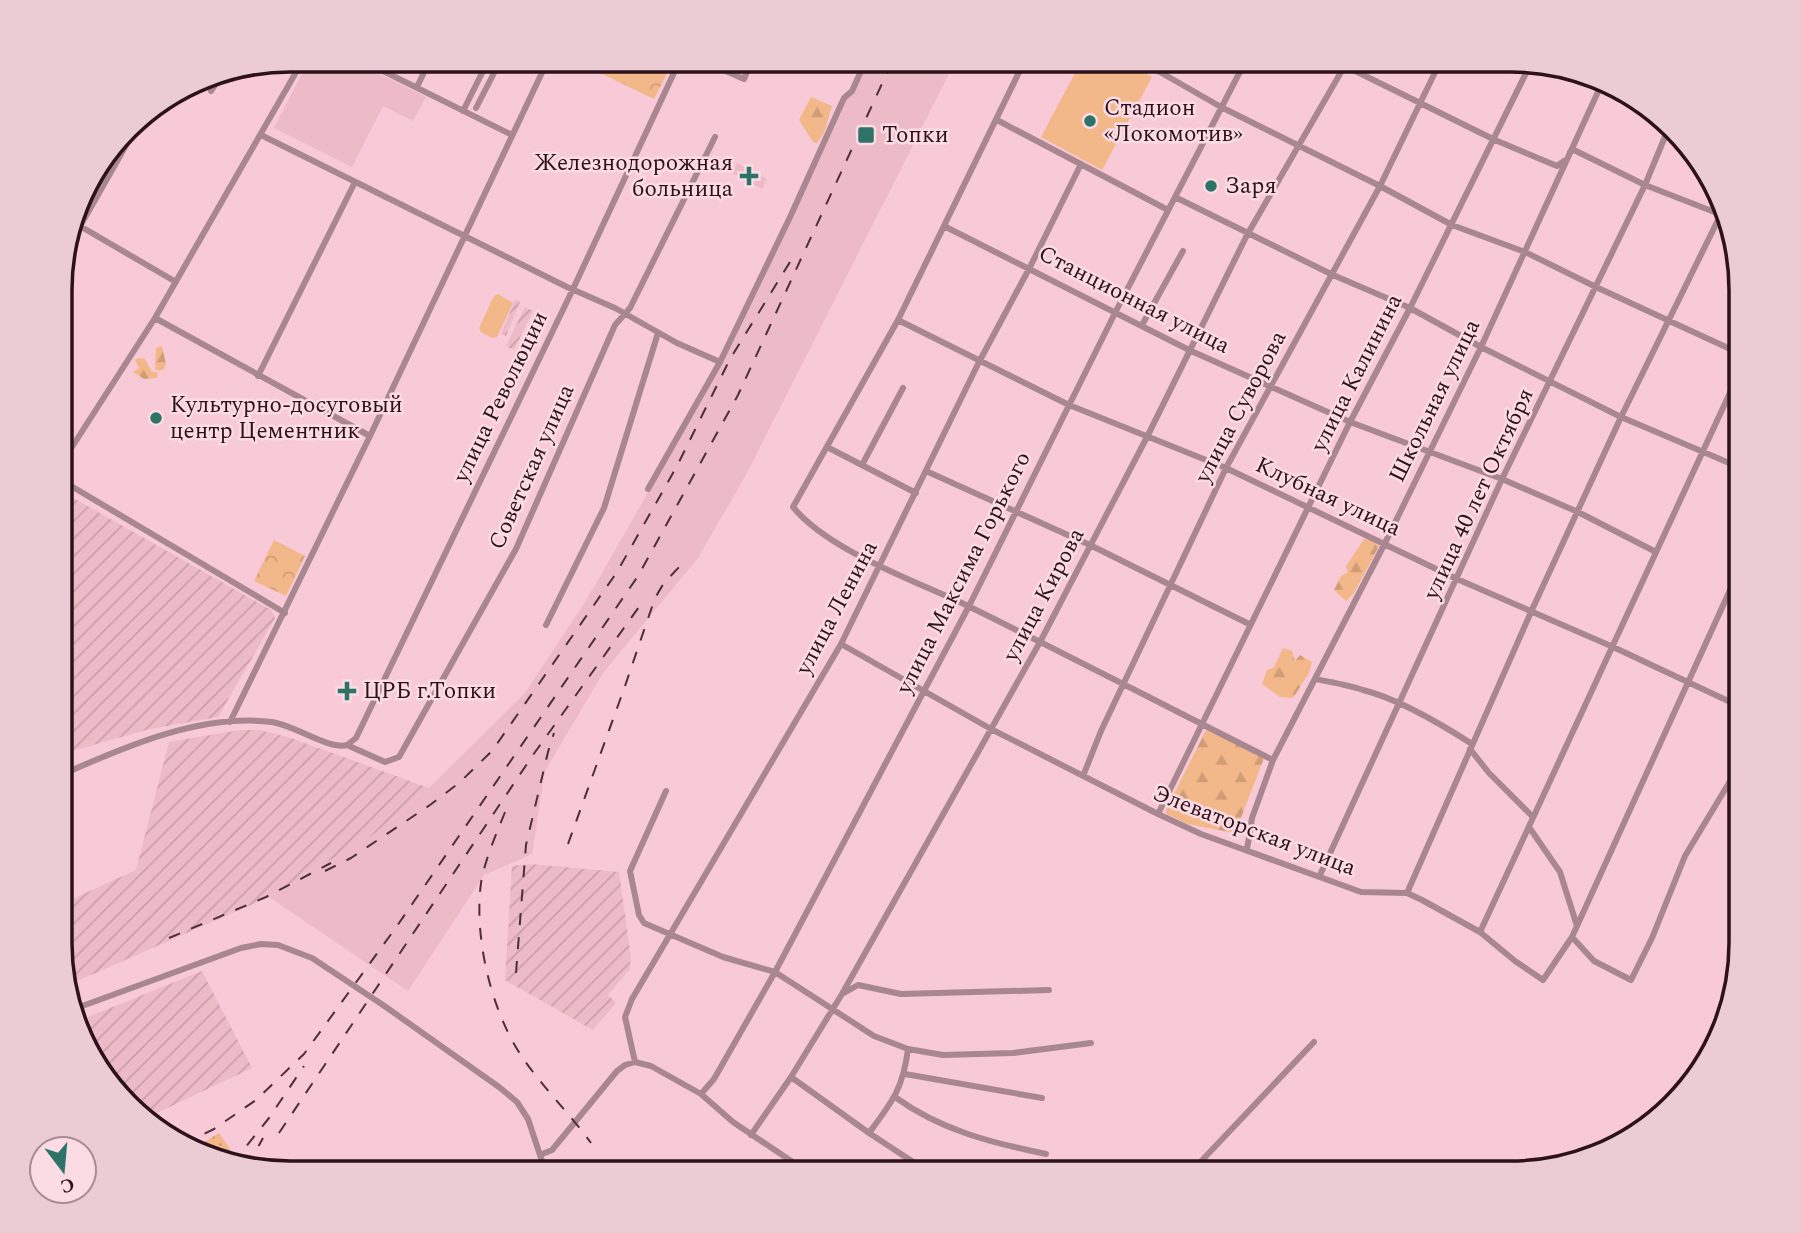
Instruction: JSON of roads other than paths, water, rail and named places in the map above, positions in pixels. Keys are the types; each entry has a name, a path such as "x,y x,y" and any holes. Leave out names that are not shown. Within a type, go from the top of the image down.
{"street":[{"path":"72,447 155,318 296,72"},
{"path":"387,72 512,135"},
{"path":"418,87 425,72"},
{"path":"463,111 482,72"},
{"path":"476,108 494,72"},
{"path":"230,722 285,613 542,72"},
{"name":"улица Революции","path":"347,746 356,738 573,289 674,72"},
{"path":"728,72 744,79 747,72"},
{"path":"648,489 720,362 844,98 852,91 861,72"},
{"path":"1019,72 898,320 793,507 820,531 848,549 1273,760"},
{"path":"1160,72 1221,107 1452,225 1525,252 1729,348"},
{"name":"улица Максима Горького","path":"701,1094 714,1079 775,972 968,607 1014,511 1240,72"},
{"name":"улица Кирова","path":"751,1135 791,1077 842,994 1040,642 1147,437 1247,235 1342,72"},
{"path":"1363,72 1420,105 1558,166 1572,149 1645,185 1715,211"},
{"name":"улица Суворова","path":"1083,776 1101,732 1226,468 1333,275 1435,72"},
{"name":"улица Калинина","path":"1158,814 1203,725 1249,624 1526,73"},
{"path":"211,91 215,85"},
{"name":"Школьная улица","path":"1247,849 1252,818 1273,760 1385,543 1481,347 1599,90"},
{"path":"996,120 1168,211"},
{"path":"261,135 720,362"},
{"name":"улица 40 лет Октября","path":"1320,875 1502,479 1551,383 1645,185 1665,136"},
{"name":"Советская улица","path":"72,770 141,742 230,722 263,721 282,724 335,746 347,746 385,762 399,757 516,549 615,324 630,308 715,137"},
{"path":"91,199 115,160"},
{"name":"улица Ленина","path":"635,1062 626,1012 841,644 979,362 1081,164"},
{"path":"258,376 355,182"},
{"path":"1175,197 1247,235 1410,308 1621,417 1729,463"},
{"path":"1406,893 1621,417 1718,222"},
{"name":"Станционная улица","path":"944,226 1189,349 1350,422 1502,479 1578,512 1656,552"},
{"path":"81,227 176,282"},
{"path":"1142,326 1183,251"},
{"path":"155,318 370,436"},
{"name":"Клубная улица","path":"898,320 1069,405 1226,468 1457,579 1611,646 1729,701"},
{"path":"546,625 604,509 658,333"},
{"path":"862,465 903,388"},
{"path":"1480,932 1729,396"},
{"path":"827,447 916,492"},
{"path":"926,471 1090,545 1249,624"},
{"path":"72,487 285,613"},
{"path":"1729,592 1572,937 1594,961 1630,980 1652,938 1685,856 1729,783"},
{"name":"Элеваторская улица","path":"841,644 991,729 1201,834 1361,892 1406,893 1480,932 1514,961 1543,980 1572,937"},
{"path":"1315,679 1366,690 1461,736 1489,773 1533,817"},
{"path":"666,791 630,871 641,919 670,935 723,957 775,972 874,1036 908,1049 943,1055 1013,1052 1091,1043"},
{"path":"1529,827 1559,873 1577,926"},
{"path":"81,1006 251,945 269,944 291,948 312,958 383,1004 517,1102 528,1119 543,1161"},
{"path":"842,994 859,985 901,994 1049,990"},
{"path":"1200,1161 1314,1042"},
{"path":"869,1133 895,1097 905,1074 908,1049"},
{"path":"541,1155 552,1150 617,1071 635,1062 651,1066 680,1085 701,1094 751,1135 791,1161"},
{"path":"905,1074 1042,1098"},
{"path":"791,1077 912,1161"},
{"path":"895,1097 911,1109 990,1143 1046,1154"},
{"path":"550,1161 552,1150"}],"railway":[{"path":"194,1139 214,1129 256,1100 304,1054 397,926 638,576 738,395 887,72"},
{"path":"325,871 351,858 430,805 459,783 492,751 617,572 677,466 730,359 790,262"},
{"path":"568,844 655,598 664,583 681,565"},
{"path":"279,1133 533,755 639,607"},
{"path":"516,973 526,845 554,733"},
{"path":"505,812 481,883 480,925 486,969 499,1012 517,1049 534,1074 591,1143"},
{"path":"169,938 266,897 331,863"},
{"path":"239,1155 269,1118 304,1066"},
{"path":"252,1157 263,1138"}],"place":[{"name":"Стадион «Локомотив»","path":"1090,121"},
{"name":"Топки","path":"866,135"},
{"name":"Железнодорожная больница","path":"749,176"},
{"name":"Заря","path":"1211,186"},
{"name":"Культурно-досуговый центр Цементник","path":"156,418"},
{"name":"ЦРБ г.Топки","path":"347,691"}]}
